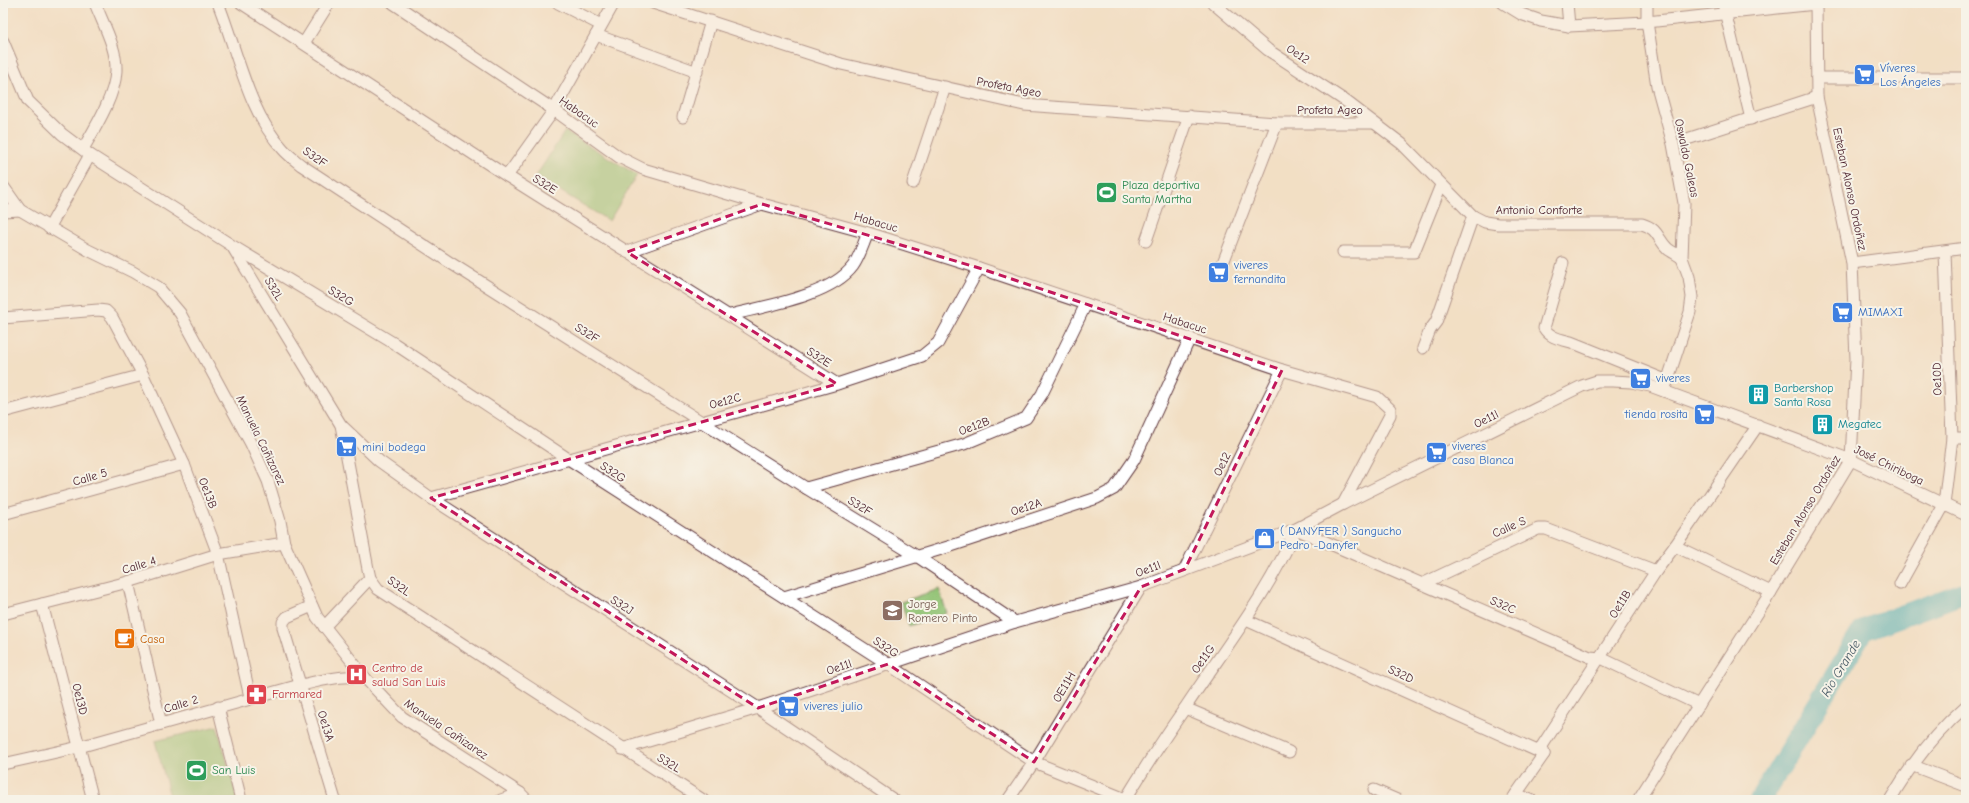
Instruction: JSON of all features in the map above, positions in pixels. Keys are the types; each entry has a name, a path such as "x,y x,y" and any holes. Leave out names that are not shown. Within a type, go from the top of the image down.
{"street":[{"path":"49,228 87,152 114,83 116,70 114,54 95,3"},
{"name":"S32F","path":"218,3 257,112 269,132 283,150 302,165 443,258 915,556 1015,622"},
{"name":"S32E","path":"241,3 507,176 730,315 837,384"},
{"path":"304,43 329,3"},
{"name":"Habacuc","path":"393,3 554,110 619,157 636,166 762,204 868,233 979,268 1282,370 1376,397 1390,409 1390,416 1343,504"},
{"path":"558,3 598,30 697,72"},
{"path":"507,176 554,110 614,3"},
{"name":"Profeta Ageo","path":"653,3 841,64 1024,105 1277,123 1373,123"},
{"name":"Oe12","path":"1213,3 1268,50 1343,99 1373,123"},
{"path":"1503,3 1521,14 1534,19 1569,26 1647,22 1724,8 1816,4"},
{"path":"1567,3 1569,26"},
{"name":"Oswaldo Galeas","path":"1647,3 1647,22 1657,86 1673,144 1684,203 1682,258 1689,277 1692,297 1690,312 1666,386"},
{"name":"Esteban Alonso Ordoñez","path":"1638,800 1771,592 1851,460 1856,358 1852,263 1817,98 1816,4"},
{"path":"1724,8 1751,119"},
{"path":"683,117 711,21"},
{"name":"S32G","path":"3,41 28,101 62,134 87,152 231,245 395,344 570,460 888,664 1034,762 1126,800"},
{"path":"1817,78 1966,78"},
{"path":"913,183 945,87"},
{"path":"1684,140 1817,98"},
{"path":"1146,241 1189,116"},
{"path":"1221,268 1277,123"},
{"name":"Antonio Conforte","path":"1373,123 1402,144 1473,216 1485,222 1498,224 1642,224 1650,227 1659,234 1668,249 1682,258"},
{"path":"1343,252 1414,252 1441,185"},
{"name":"Manuela Cañizarez","path":"3,186 20,210 102,258 133,272 158,287 168,297 180,313 251,444 275,500 284,543 312,606 324,627 366,679 402,717 523,797"},
{"path":"627,252 762,204"},
{"path":"3,210 20,210"},
{"path":"1423,348 1430,330 1436,322 1473,216"},
{"path":"730,315 813,293 835,282 852,266 868,233"},
{"name":"S32L","path":"231,245 342,425 370,578 378,589 702,800"},
{"path":"1852,263 1945,252 1966,248"},
{"name":"Oe10D","path":"1944,506 1952,438 1945,252"},
{"path":"1563,263 1544,328 1548,333 1557,339 1571,342 1666,386"},
{"name":"Oe12C","path":"431,498 837,384 910,361 931,350 938,343 979,268"},
{"name":"Oe12B","path":"806,488 946,450 1018,423 1026,418 1042,394 1086,304"},
{"name":"Oe13B","path":"3,318 98,310 106,311 112,317 143,375 184,464 218,554 250,698"},
{"name":"Oe12A","path":"784,597 1089,500 1114,489 1134,460 1190,338"},
{"name":"Oe12","path":"1185,569 1282,370"},
{"path":"3,412 143,375"},
{"name":"Oe11l","path":"622,748 758,708 1015,622 1141,587 1185,569 1296,529 1343,504 1582,386 1597,381 1631,382 1666,386"},
{"name":"José Chiriboga","path":"1666,386 1758,425 1851,460 1944,506 1966,515"},
{"name":"S32J","path":"342,425 379,461 431,498 758,708 894,800"},
{"name":"Oe11B","path":"1514,797 1544,754 1542,746 1601,658 1656,571 1675,546 1758,425"},
{"path":"1952,438 1966,438"},
{"name":"Calle 5","path":"3,514 184,464"},
{"path":"1900,584 1944,506"},
{"name":"S32C","path":"1296,529 1590,657 1601,658 1699,705"},
{"name":"Oe11G","path":"1126,800 1185,708 1246,620 1287,551 1296,529"},
{"name":"Calle S","path":"1422,584 1538,529 1546,529 1656,571"},
{"name":"Calle 4","path":"3,614 128,582 218,554 284,543"},
{"path":"1675,546 1771,592"},
{"path":"324,627 370,578"},
{"path":"128,582 161,724"},
{"name":"OE11H","path":"1008,800 1034,762 1141,587"},
{"name":"Oe13D","path":"42,604 93,800"},
{"name":"Oe13A","path":"312,606 287,617 283,622 335,800"},
{"name":"S32D","path":"1246,620 1544,754"},
{"name":"Calle 2","path":"3,764 79,747 300,684 337,678 359,677 366,679"},
{"path":"1890,800 1911,765 1944,725 1966,706"},
{"path":"218,707 241,800"},
{"path":"1185,708 1289,752"},
{"path":"1911,765 1966,786"},
{"path":"1374,790 1397,800"},
{"path":"501,800 523,797"},
{"path":"1514,797 1531,800"}],"highlighted area":[{"path":"762,204 979,268 1282,370 1185,569 1141,587 1034,762 888,664 758,708 431,498 837,384 627,252"}],"green space":[{"path":"565,131 637,175 609,221 536,176"},
{"path":"939,589 947,613 909,626 901,602"},
{"name":"San Luis","path":"217,726 238,800 171,800 155,741"}],"waterway":[{"name":"Rio Grande","path":"1760,800 1863,630 1966,592"}],"place":[{"name":"Víveres Los Ángeles","path":"1864,75"},
{"name":"Plaza deportiva Santa Martha","path":"1107,192"},
{"name":"viveres fernandita","path":"1219,272"},
{"name":"MIMAXI","path":"1842,312"},
{"name":"viveres","path":"1641,378"},
{"name":"Barbershop Santa Rosa","path":"1759,395"},
{"name":"tienda rosita","path":"1704,414"},
{"name":"Megatec","path":"1822,424"},
{"name":"mini bodega","path":"347,447"},
{"name":"viveres casa Blanca","path":"1437,453"},
{"name":"( DANYFER ) Sangucho Pedro -Danyfer","path":"1265,538"},
{"name":"Jorge Romero Pinto","path":"893,611"},
{"name":"Casa","path":"125,639"},
{"name":"Centro de salud San Luis","path":"357,675"},
{"name":"Farmared","path":"256,694"},
{"name":"viveres julio","path":"789,706"},
{"name":"San Luis","path":"196,770"}]}
